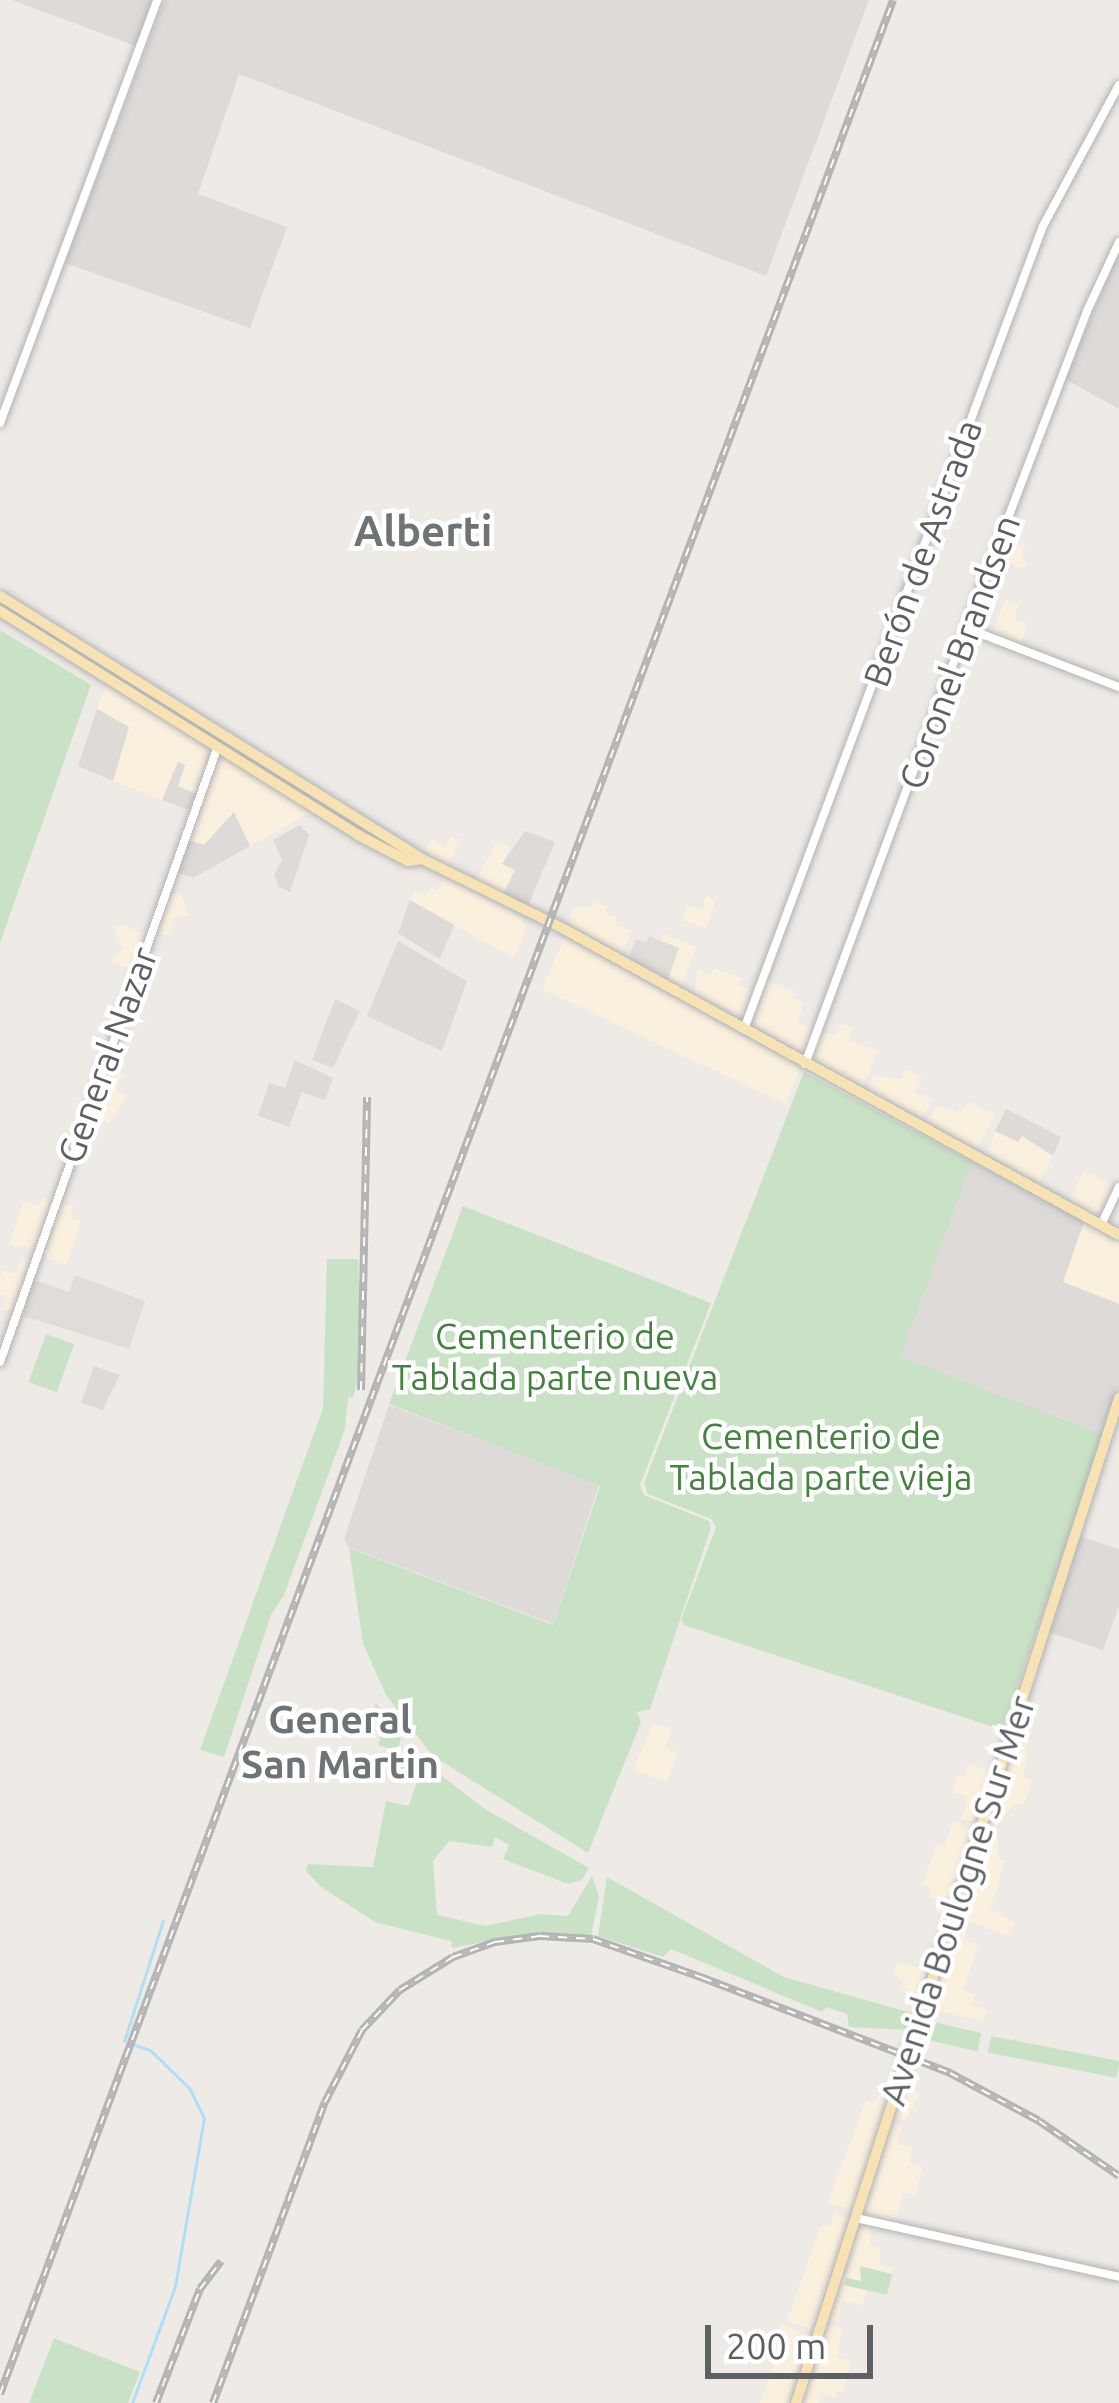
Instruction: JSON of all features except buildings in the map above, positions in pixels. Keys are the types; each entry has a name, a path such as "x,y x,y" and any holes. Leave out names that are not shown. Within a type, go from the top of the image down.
{"main road":[{"path":"0,596 422,859 1119,1235"},
{"path":"0,611 358,835 408,861 422,859"},
{"name":"Avenida Boulogne Sur Mer","path":"796,2403 1119,1398"}],"street":[{"path":"0,423 157,0"},
{"name":"Berón de Astrada","path":"743,1030 1043,226 1119,85"},
{"name":"Coronel Brandsen","path":"805,1064 1087,311 1119,242"},
{"path":"966,628 1119,687"},
{"name":"General Nazar","path":"0,1362 218,749"},
{"path":"1101,1225 1119,1187"},
{"path":"856,2218 1119,2277"}],"shaded area":[{"path":"12,0 152,0 136,46"},
{"path":"165,0 869,0 766,276 239,74 198,194 287,227 250,328 65,263"},
{"path":"1119,253 1119,409 1065,379"},
{"path":"1002,537 1025,546 1021,559 1028,562 1025,569 995,557"},
{"path":"1005,600 1019,605 1014,619 1028,624 1020,645 992,634"},
{"path":"107,684 210,748 196,794 178,786 174,769 162,800 113,781 129,727 97,709"},
{"path":"97,709 129,727 113,781 78,766"},
{"path":"219,754 309,813 250,846 234,813 204,845 187,840"},
{"path":"178,762 185,765 178,786 196,794 189,810 162,800"},
{"path":"234,812 250,846 193,878 178,873 187,840 204,845"},
{"path":"300,825 309,835 290,892 279,887 274,875 282,860 273,840"},
{"path":"525,831 555,842 527,908 502,897 515,870 502,864"},
{"path":"451,836 461,840 447,867 426,853 431,839 445,847"},
{"path":"497,841 510,847 502,864 515,869 501,897 475,882"},
{"path":"444,877 523,919 526,929 514,958 410,900 414,890 426,895 430,887 438,890"},
{"path":"179,892 190,916 175,917 167,936 157,933 167,899"},
{"path":"707,895 715,902 706,928 682,920 687,905 702,910"},
{"path":"410,900 454,925 440,959 398,933"},
{"path":"594,901 607,906 605,913 617,918 615,925 631,931 622,952 569,924 573,907 591,907"},
{"path":"122,924 146,936 134,970 111,962 123,948 113,927"},
{"path":"663,934 697,947 680,989 666,983 679,948 661,941"},
{"path":"649,936 679,948 668,979 629,957 636,939 646,943"},
{"path":"565,938 796,1062 800,1069 786,1104 542,989"},
{"path":"398,941 467,981 442,1051 367,1016"},
{"path":"714,968 741,978 739,985 753,991 744,1016 694,992 698,970 711,975"},
{"path":"768,981 794,991 792,997 804,1002 798,1022 812,1028 805,1049 799,1051 754,1025"},
{"path":"335,999 360,1011 333,1068 312,1060"},
{"path":"841,1023 853,1028 849,1041 878,1051 862,1087 809,1057 819,1031 835,1036"},
{"path":"295,1060 333,1078 325,1100 302,1092 289,1127 258,1116 269,1083 285,1088"},
{"path":"905,1069 922,1078 915,1092 933,1100 920,1119 869,1091 874,1075 901,1079"},
{"path":"106,1070 122,1074 116,1091 127,1095 109,1124 89,1117"},
{"path":"970,1102 995,1115 976,1150 929,1121 936,1106 957,1112"},
{"path":"1006,1109 1061,1137 1053,1156 1022,1136 1018,1142 995,1131"},
{"path":"995,1131 1018,1141 1022,1135 1053,1156 1040,1182 988,1153"},
{"path":"972,1162 1084,1222 1063,1282 1119,1304 1119,1388 1104,1435 899,1357"},
{"path":"1084,1171 1115,1187 1100,1217 1069,1201"},
{"path":"43,1196 52,1204 35,1249 9,1245 24,1201 39,1206"},
{"path":"62,1203 74,1207 71,1218 81,1222 66,1265 41,1255"},
{"path":"1084,1222 1119,1241 1119,1303 1062,1282"},
{"path":"22,1256 31,1261 15,1310 3,1310 8,1297 0,1294 0,1278 3,1270 16,1274"},
{"path":"75,1275 145,1301 129,1349 23,1316 32,1279 69,1292"},
{"path":"94,1366 120,1375 103,1410 81,1403"},
{"path":"389,1405 599,1485 553,1624 348,1547 344,1539"},
{"path":"1079,1536 1119,1549 1119,1606 1103,1650 1048,1632"},
{"path":"654,1723 671,1729 665,1748 678,1753 667,1782 633,1769"},
{"path":"1013,1743 1027,1746 1024,1778 1032,1781 1024,1805 1016,1803 1004,1816 989,1812"},
{"path":"968,1764 993,1772 974,1822 961,1819 968,1797 953,1792 957,1775 964,1777"},
{"path":"953,1821 973,1834 947,1913 942,1914 935,1912 939,1900 929,1897 932,1888 923,1884 936,1844 945,1847"},
{"path":"987,1833 998,1837 998,1858 1005,1861 990,1909 1015,1923 1009,1936 955,1916"},
{"path":"952,1926 967,1929 964,1940 978,1945 963,1990 975,1994 972,2005 987,2010 983,2021 928,2008"},
{"path":"898,1962 928,1971 915,2006 905,2005 909,1990 902,1988 904,1980 893,1976"},
{"path":"905,2076 914,2079 910,2090 920,2095 905,2121 892,2116"},
{"path":"885,2088 891,2094 854,2205 847,2209 828,2202 866,2100 873,2102"},
{"path":"888,2124 902,2126 898,2144 912,2148 909,2162 922,2167 916,2195 903,2192 895,2226 860,2218"},
{"path":"835,2211 849,2220 815,2323 809,2328 787,2321 821,2225 829,2227"},
{"path":"859,2224 872,2226 869,2246 881,2249 879,2265 893,2267 887,2295 867,2291 863,2305 842,2301 838,2322 828,2320"},
{"path":"781,2323 810,2338 789,2403 760,2403 779,2351 772,2347"},
{"path":"826,2325 843,2328 837,2357 851,2362 843,2393 837,2391 835,2398 822,2393 819,2403 797,2403"}],"green space":[{"path":"0,630 91,685 0,943"},
{"name":"Cementerio de Tablada parte vieja","path":"804,1072 972,1162 900,1357 1104,1435 1002,1730 684,1625 681,1620 716,1527 711,1519 648,1494 644,1483"},
{"name":"Cementerio de Tablada parte nueva","path":"463,1206 711,1303 640,1485 644,1495 709,1521 711,1528 650,1709 637,1712 641,1722 588,1853 433,1756 386,1695 363,1644 349,1548 553,1625 600,1486 389,1404"},
{"path":"327,1259 358,1259 362,1357 353,1398 348,1397 345,1429 284,1595 271,1615 224,1757 200,1750 323,1408"},
{"path":"46,1334 74,1344 57,1392 29,1382"},
{"path":"376,1703 401,1738 397,1752 378,1745 381,1735 365,1725"},
{"path":"407,1749 485,1809 589,1868 582,1880 568,1884 503,1859 509,1845 495,1837 492,1847 449,1841 433,1861 437,1915 486,1926 540,1914 568,1916 592,1876 599,1896 591,1936 522,1935 452,1948 451,1941 375,1922 321,1887 306,1871 308,1864 373,1867 386,1801 409,1806 417,1781 397,1771"},
{"path":"607,1877 784,1977 915,2014 911,2030 849,2027 847,2014 826,2007 822,2012 671,1949 663,1957 598,1936"},
{"path":"925,2020 982,2033 977,2052 921,2039"},
{"path":"991,2036 1119,2061 1116,2078 988,2053"},
{"path":"860,2266 892,2274 887,2295 844,2285 846,2278 861,2281"},
{"path":"54,2338 140,2372 128,2403 29,2403"}],"waterway":[{"path":"124,2041 163,1920"},
{"path":"132,2403 175,2286 204,2118 190,2089 150,2050 135,2045"}],"railway":[{"path":"0,2394 893,0"},
{"path":"361,1390 367,1097"},
{"path":"213,2403 325,2102 362,2030 400,1990 453,1957 495,1942 540,1936 593,1939 703,1978 950,2073 1039,2121 1119,2176"},
{"path":"156,2403 200,2289 221,2261"}],"district":[{"name":"Alberti","path":"423,531"},
{"name":"General San Martin","path":"340,1742"}]}
